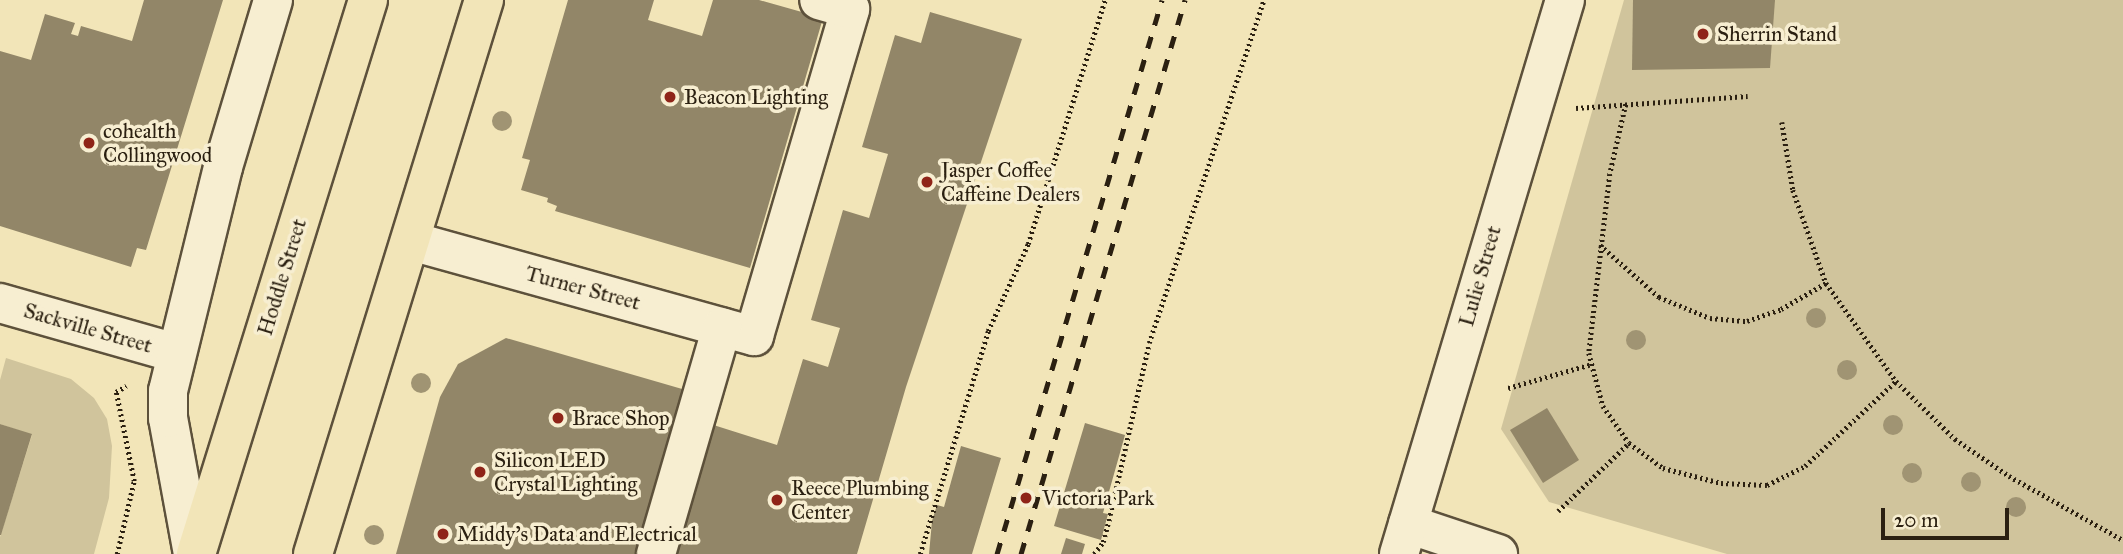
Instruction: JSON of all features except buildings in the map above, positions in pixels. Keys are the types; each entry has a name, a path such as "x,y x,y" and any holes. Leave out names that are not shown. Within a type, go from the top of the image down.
{"highway":[{"name":"Hoddle Street","path":"195,554 368,0"},
{"path":"313,554 484,0"}],"street":[{"path":"195,554 168,418 175,354 223,167 274,0"},
{"path":"656,554 738,331 850,9 819,0"},
{"name":"Lulie Street","path":"1403,539 1530,108 1565,0"},
{"name":"Turner Street","path":"411,241 738,331"},
{"name":"Sackville Street","path":"0,303 175,354"},
{"path":"1403,539 1498,554"}],"path":[{"path":"920,554 988,331 1028,244 1105,0"},
{"path":"1094,554 1105,530 1149,343 1264,0"},
{"path":"1530,108 1748,96"},
{"path":"1626,104 1600,245 1592,364 1603,406 1629,443 1663,468 1721,483 1767,485 1805,466 1896,381"},
{"path":"1782,122 1793,190 1826,283 1896,381 1955,439 2021,484 2123,540"},
{"path":"1600,245 1626,272 1659,297 1710,318 1747,321 1781,309 1826,283"},
{"path":"1508,388 1592,364"},
{"path":"1558,511 1629,443"}],"shaded area":[{"path":"1624,0 2123,0 2123,554 1727,554 1549,502 1501,429"},
{"path":"6,358 71,379 94,398 107,419 112,446 109,498 94,554 0,554 0,537 32,435 0,424 0,380"}],"railway":[{"path":"997,554 1162,0"},
{"path":"1021,554 1185,0"}],"place":[{"name":"Sherrin Stand","path":"1703,34"},
{"name":"Beacon Lighting","path":"670,97"},
{"name":"cohealth Collingwood","path":"89,143"},
{"name":"Jasper Coffee Caffeine Dealers","path":"927,182"},
{"name":"Brace Shop","path":"558,418"},
{"name":"Silicon LED Crystal Lighting","path":"480,472"},
{"name":"Victoria Park","path":"1026,498"},
{"name":"Reece Plumbing Center","path":"777,500"},
{"name":"Middy's Data and Electrical","path":"443,534"}]}
